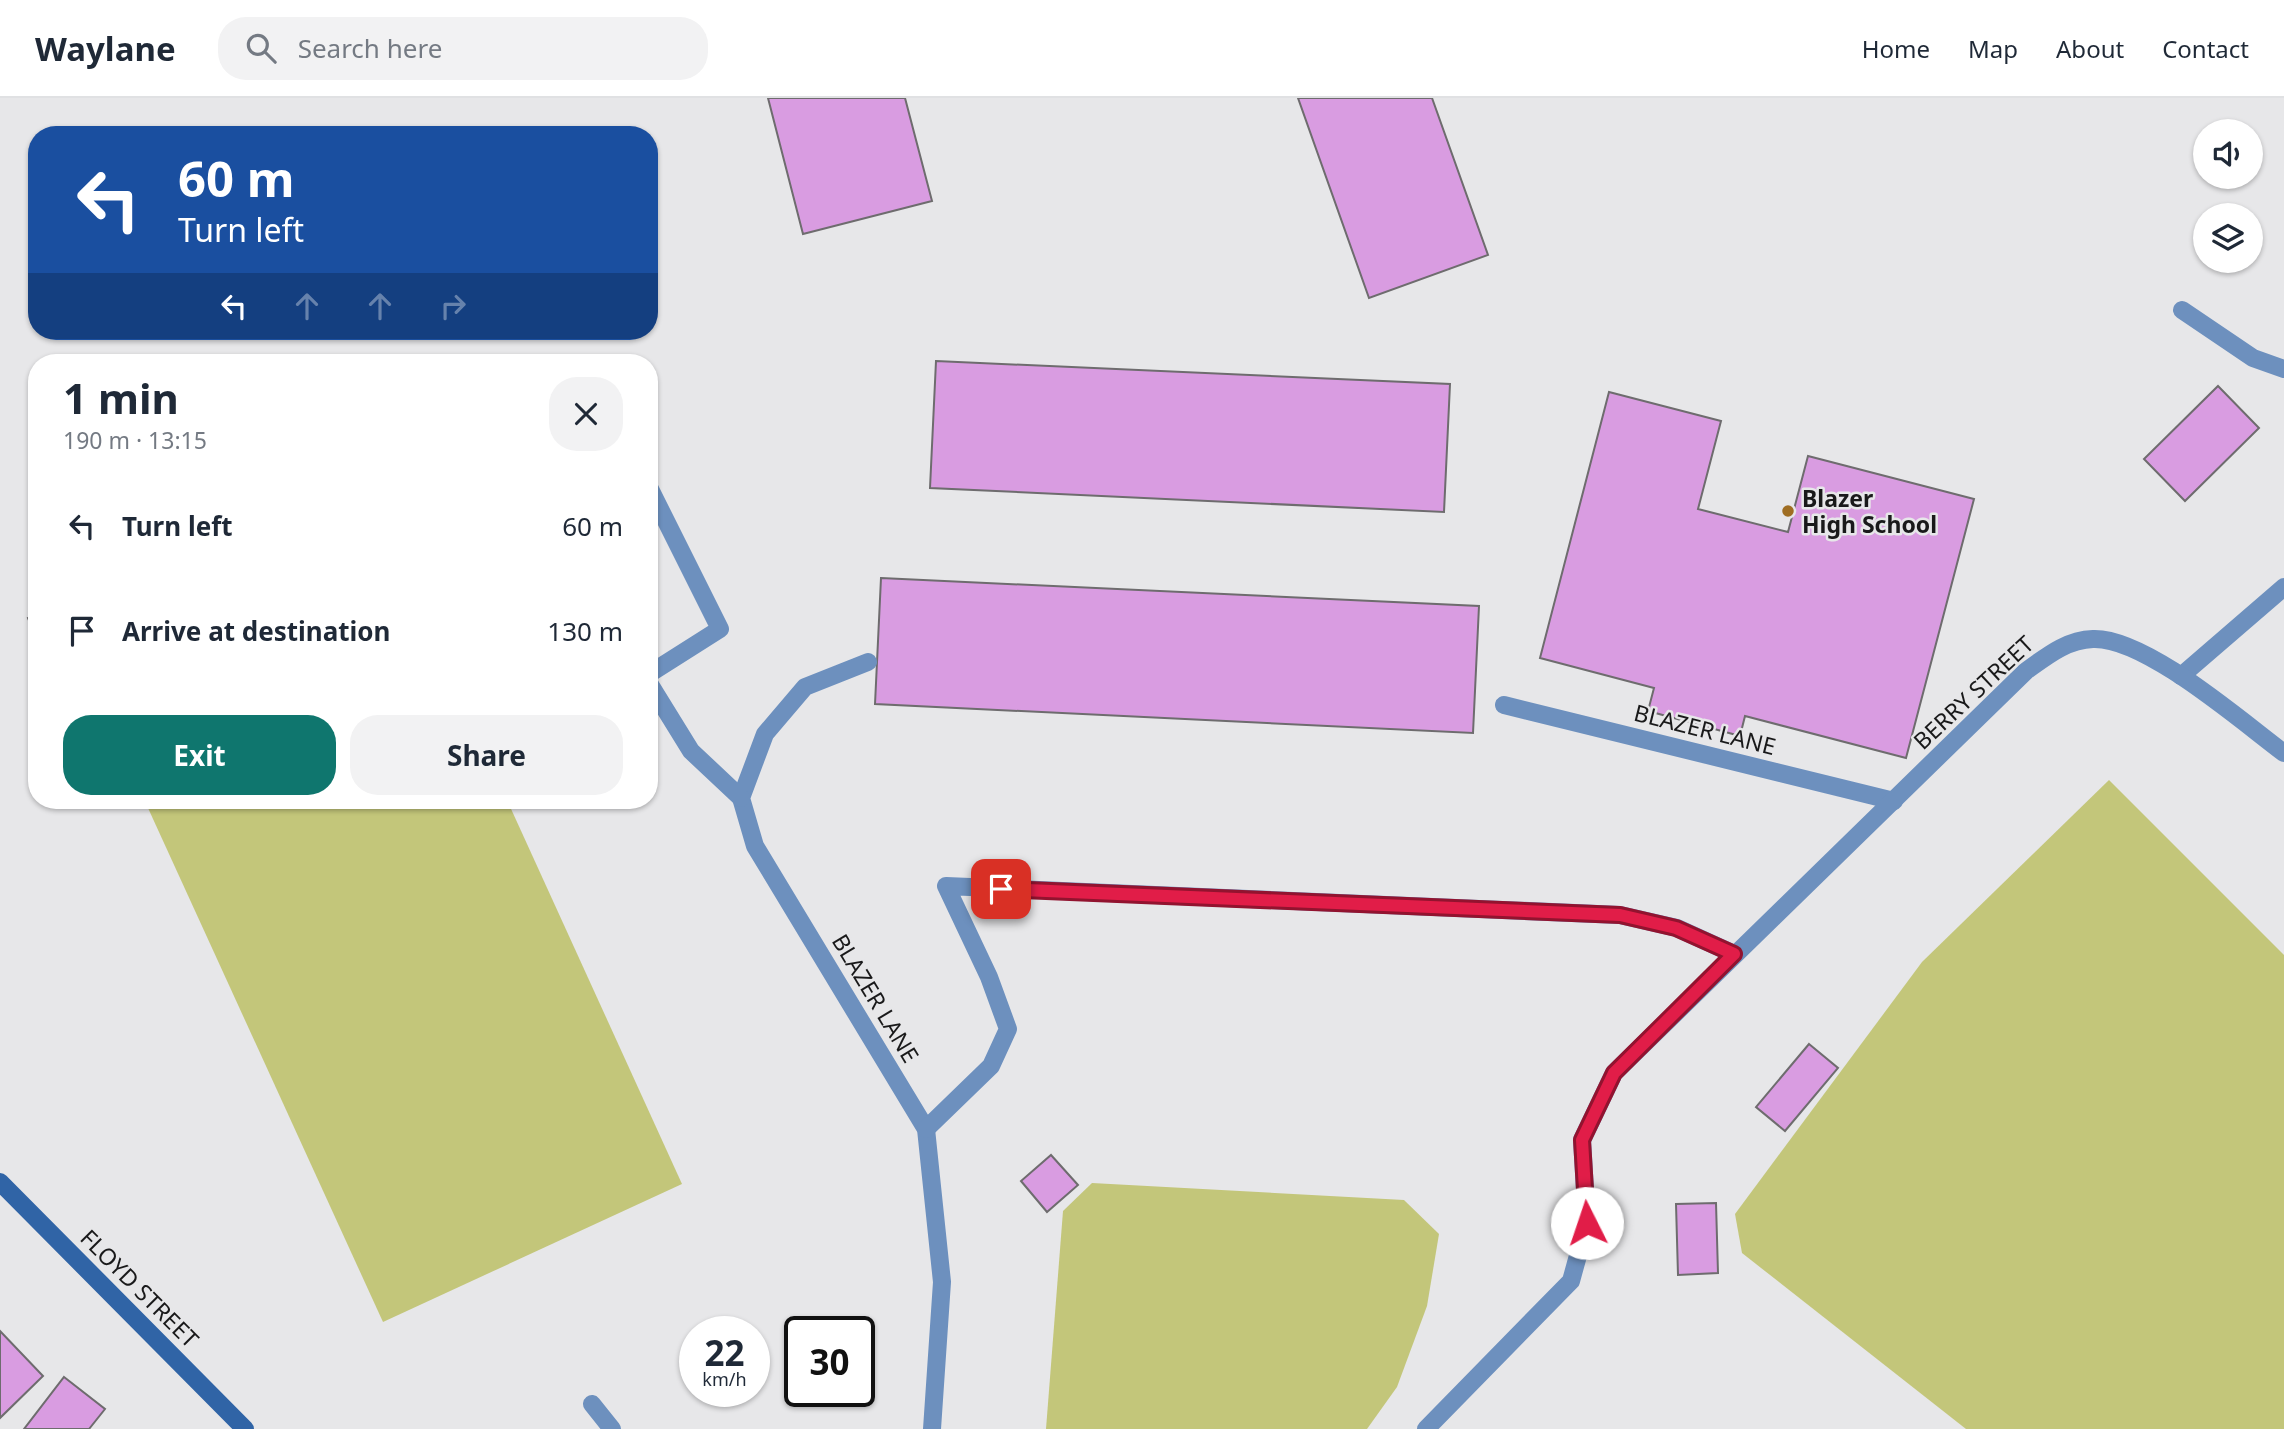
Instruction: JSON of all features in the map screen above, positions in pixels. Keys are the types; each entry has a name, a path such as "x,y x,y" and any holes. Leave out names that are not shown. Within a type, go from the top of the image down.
{"street":[{"path":"2182,310 2253,358 2284,369"},
{"path":"658,505 720,629 658,668"},
{"path":"2181,676 2284,587"},
{"name":"BERRY STREET","path":"1426,1429 1571,1281 1587,1223 1582,1140 1614,1073 2026,671 2058,647 2094,639 2132,648 2181,676 2284,753"},
{"path":"658,698 691,751 741,798 765,734 805,687 868,662"},
{"name":"BLAZER LANE","path":"1504,705 1894,801"},
{"name":"BLAZER LANE","path":"741,798 755,846 926,1129 942,1282 932,1429"},
{"path":"926,1129 991,1066 1008,1029 989,977 946,886 1620,915 1676,928 1734,954"},
{"name":"FLOYD STREET","path":"0,1182 245,1429"},
{"path":"592,1404 612,1429"}],"green space":[{"path":"2109,780 2284,955 2284,1429 1966,1429 1742,1253 1735,1214 1922,962"},
{"path":"148,809 511,809 682,1184 383,1322"},
{"path":"1092,1183 1404,1200 1439,1234 1427,1306 1397,1387 1367,1429 1046,1429 1063,1211"}],"building":[{"path":"768,98 905,98 932,201 803,234"},
{"path":"1298,98 1432,98 1488,255 1369,298"},
{"path":"936,361 1450,384 1444,512 930,488"},
{"path":"2218,386 2259,428 2185,501 2144,459"},
{"path":"1609,392 1721,421 1698,509 1788,532 1808,456 1974,499 1906,758 1745,716 1740,736 1648,711 1654,688 1540,658"},
{"path":"881,578 1479,606 1473,733 875,704"},
{"path":"1809,1044 1838,1068 1785,1131 1756,1107"},
{"path":"1051,1155 1078,1185 1047,1212 1021,1181"},
{"path":"1716,1203 1718,1273 1678,1275 1676,1204"},
{"path":"0,1331 43,1376 0,1418"},
{"path":"64,1377 105,1409 89,1429 24,1429"}],"place":[{"name":"Blazer High School","path":"1788,511"}],"route":[{"path":"1001,889 1620,915 1676,928 1734,954 1614,1073 1582,1140 1587,1223"}]}
